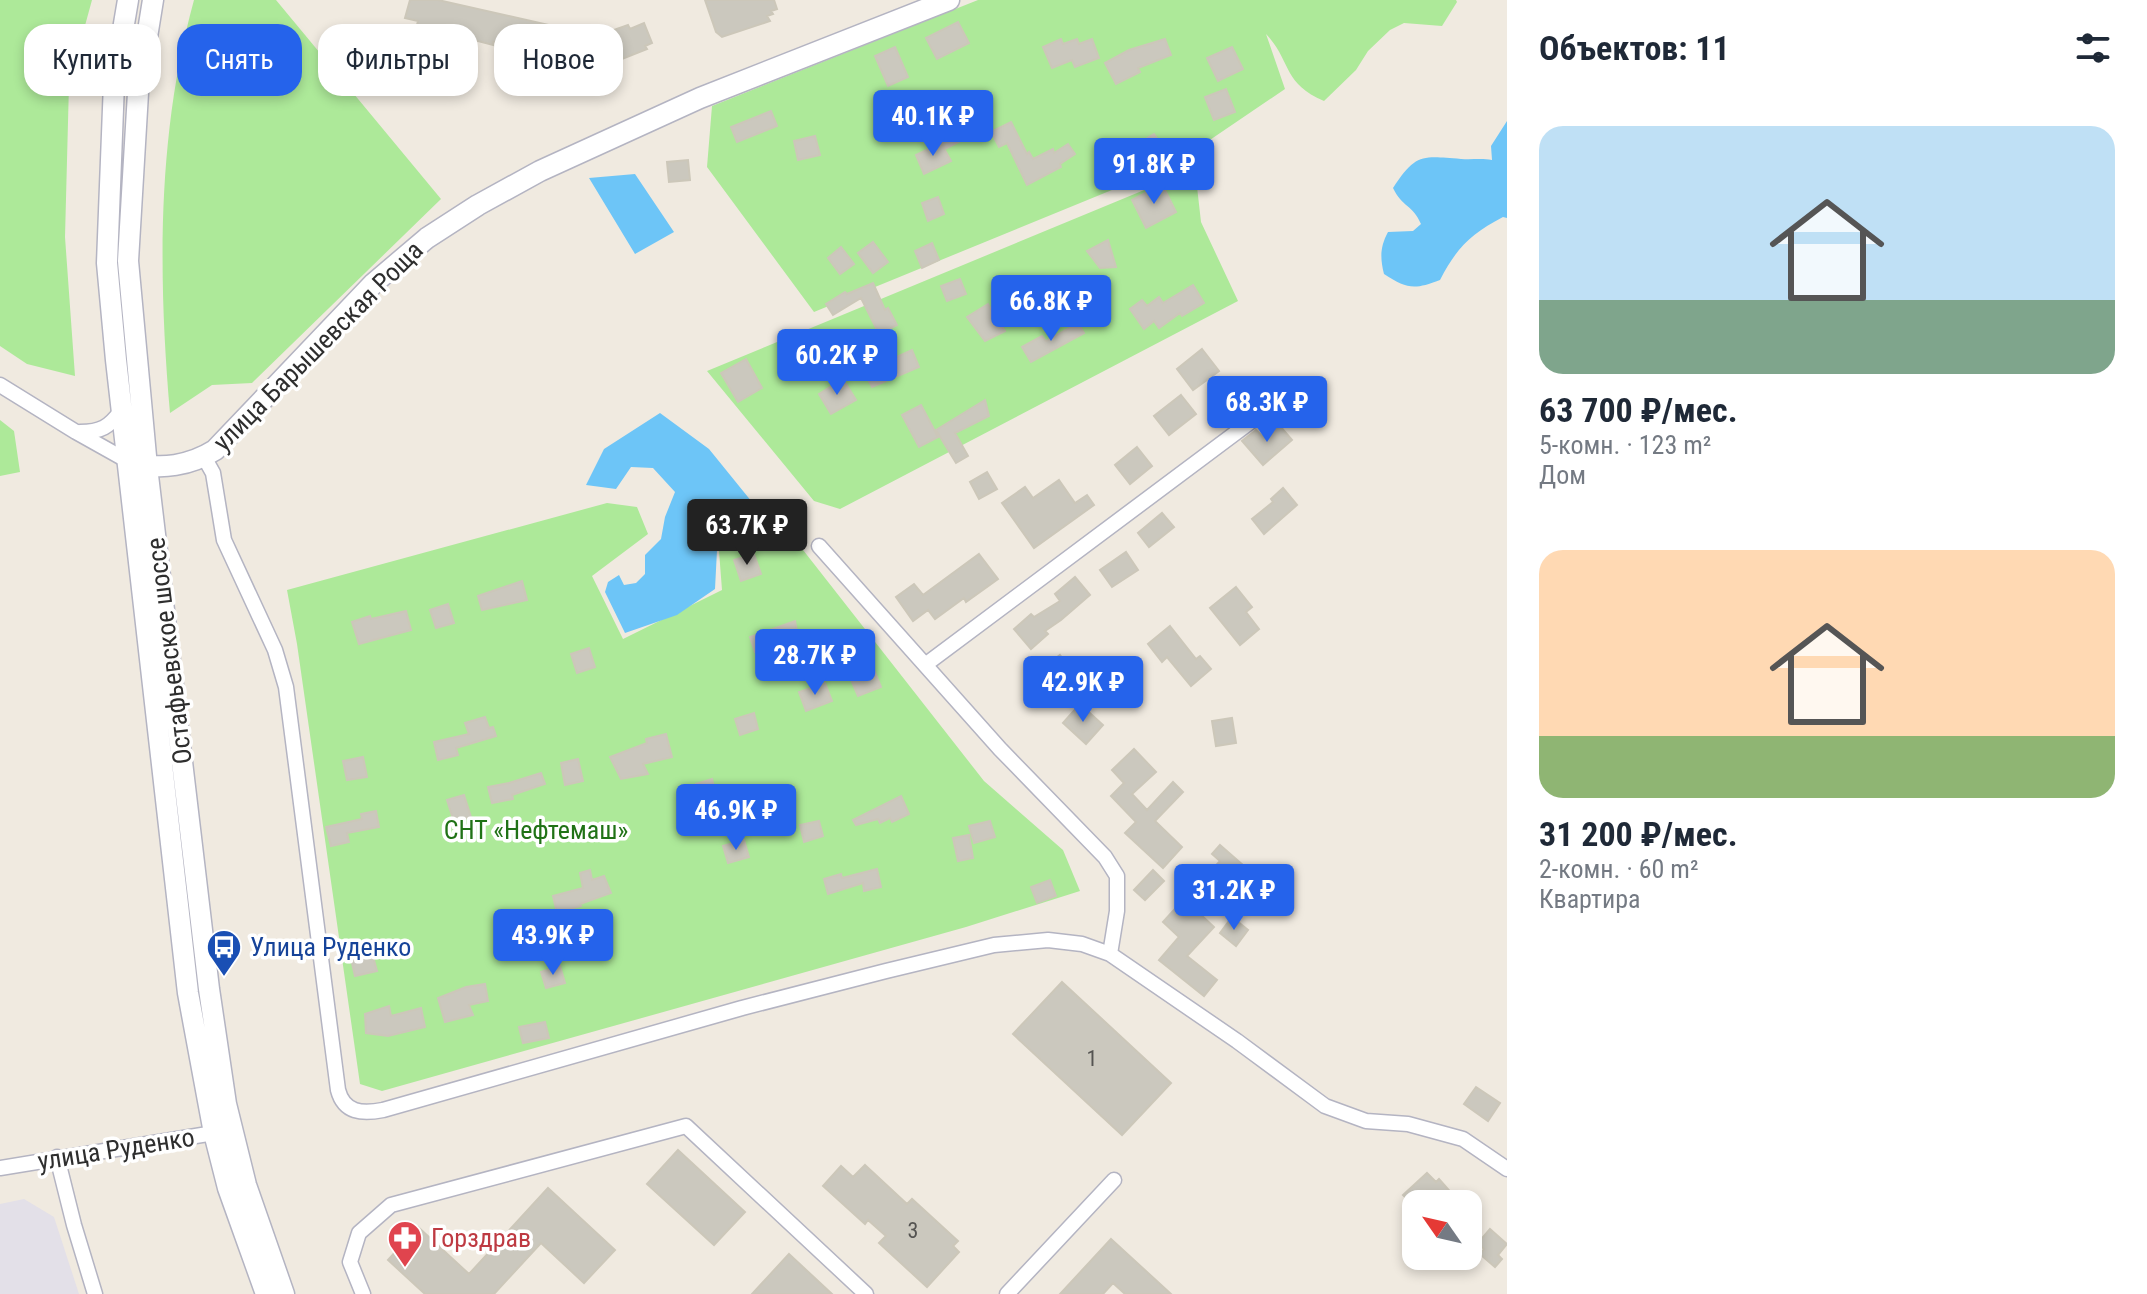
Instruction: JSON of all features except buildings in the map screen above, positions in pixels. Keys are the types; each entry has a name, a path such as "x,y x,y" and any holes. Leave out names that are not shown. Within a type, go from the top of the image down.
{"main road":[{"name":"Остафьевское шоссе","path":"128,0 114,83 107,263 126,460 188,993 223,1132 246,1185 284,1294"},
{"name":"Остафьевское шоссе","path":"153,0 138,93 128,261 147,467 209,989 228,1188 266,1294"},
{"name":"улица Барышевская Роща","path":"126,460 147,467 179,464 204,457 225,442 374,283 427,238 466,212 540,171 700,98 949,0"}],"street":[{"name":"улица Барышевская Роща","path":"0,385 126,460"},
{"path":"925,665 1277,402"},
{"path":"76,432 98,432 112,423 121,411"},
{"path":"204,457 213,473 224,540 275,650 286,687 338,1090 340,1100 355,1111 383,1110 742,1008 994,945 1048,940 1082,944 1110,954 1325,1106 1366,1121 1408,1124 1463,1139 1507,1169"},
{"path":"819,546 1000,749 1105,857 1117,876 1117,911 1110,954"},
{"path":"363,1294 350,1262 359,1233 391,1205 686,1126 866,1294"},
{"name":"улица Руденко","path":"0,1168 223,1132"},
{"path":"57,1157 95,1294"},
{"path":"1007,1294 1114,1180"}],"shaded area":[{"path":"24,1199 54,1217 79,1294 0,1294 0,1204"}],"green space":[{"path":"0,0 92,0 85,24 24,24 24,96 69,96 65,237 75,376 27,364 0,346"},
{"path":"194,0 276,0 296,24 188,24"},
{"path":"978,0 1457,2 1442,26 1404,23 1390,30 1324,101 1294,79 1266,34 1285,89 1173,165 814,312 707,167 712,106"},
{"path":"302,31 318,51 318,96 356,96 441,199 252,383 212,385 170,413 163,257 167,153 177,79 177,96 302,96"},
{"path":"1195,169 1201,222 1238,301 840,509 814,501 707,371"},
{"path":"0,420 14,431 20,472 0,476"},
{"name":"СНТ «Нефтемаш»","path":"607,503 637,507 648,534 592,576 623,639 722,590 719,551 778,518 984,781 1063,850 1080,891 966,927 382,1091 360,1084 287,590"}],"water":[{"path":"1507,121 1507,218 1492,223 1466,242 1440,280 1411,286 1384,274 1382,253 1388,232 1413,231 1421,224 1393,188 1408,168 1421,159 1437,157 1492,160 1491,146"},
{"path":"635,174 674,232 635,254 589,178"},
{"path":"660,413 709,449 769,523 717,550 715,589 677,615 625,633 605,592 608,582 619,575 624,585 636,583 645,574 645,555 661,539 665,517 675,492 653,468 631,467 616,489 586,485 604,449"}],"place":[{"name":"Улица Руденко","path":"224,978"},
{"name":"Горздрав","path":"405,1269"}]}
